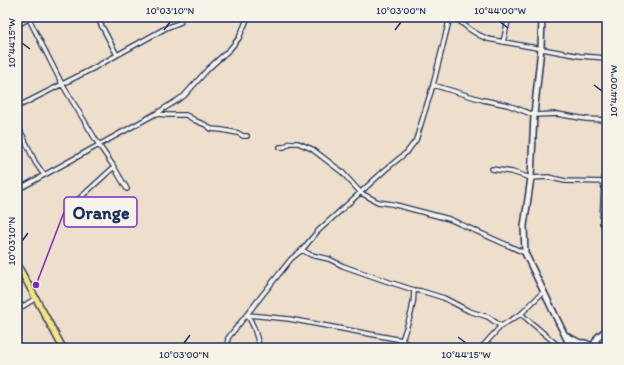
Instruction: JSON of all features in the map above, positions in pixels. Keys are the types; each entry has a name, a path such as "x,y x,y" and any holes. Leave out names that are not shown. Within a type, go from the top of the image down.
{"main road":[{"path":"542,17 541,48 534,115 531,178 524,226 524,253 573,348 598,337"},
{"path":"17,264 63,348"},
{"path":"565,335 588,344 592,348 598,337 607,328"}],"street":[{"path":"97,17 117,55"},
{"path":"17,190 157,113 184,96 208,69 230,49 238,38 248,17"},
{"path":"227,348 228,338 248,315 291,259 302,250 317,232 407,152 416,140 433,84 450,17"},
{"path":"455,17 480,37 580,56 607,58"},
{"path":"503,42 510,17"},
{"path":"17,25 30,18 62,84 127,189"},
{"path":"17,107 166,28 181,22"},
{"path":"433,84 483,100 508,105 534,115 557,114 586,119 607,120"},
{"path":"157,113 168,115 186,115 211,129 238,133 243,136 247,136"},
{"path":"17,126 35,162 44,175"},
{"path":"280,147 284,147 290,143 298,143 312,149 342,172 361,193 378,202 392,204 449,220 524,253"},
{"path":"607,157 602,223 607,230"},
{"path":"69,208 114,167"},
{"path":"492,169 512,172 531,178 548,177 565,181 605,182"},
{"path":"302,250 311,255 329,259 344,266 414,290 444,298 469,311 488,317 501,326"},
{"path":"402,340 411,316 414,302 414,290"},
{"path":"481,348 501,326 521,314 543,292"},
{"path":"17,310 36,298"},
{"path":"521,314 561,348"},
{"path":"248,315 289,319 402,340 412,348"},
{"path":"248,315 260,348"}],"place":[{"name":"Orange","path":"36,285"}]}
